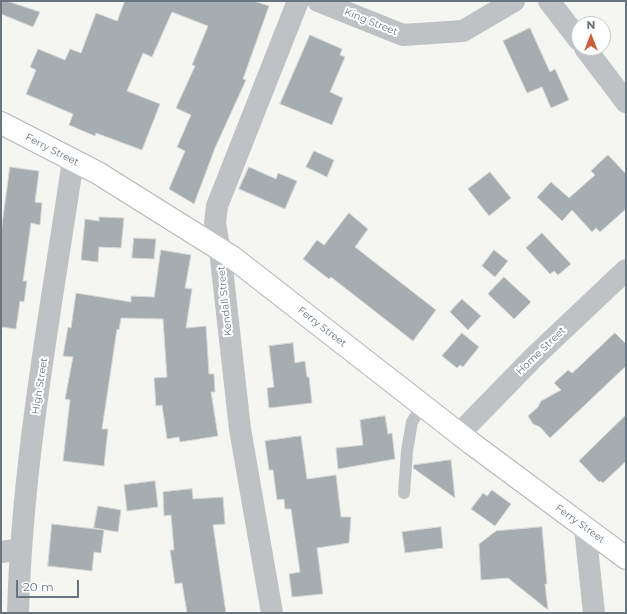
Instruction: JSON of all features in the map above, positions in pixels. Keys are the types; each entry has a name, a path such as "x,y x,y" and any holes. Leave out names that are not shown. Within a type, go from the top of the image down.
{"street":[{"name":"Kendall Street","path":"272,613 240,429 215,223 217,206 298,1"},
{"name":"King Street","path":"318,1 403,35 463,31 514,1"},
{"path":"549,1 571,30"},
{"path":"591,56 626,102"},
{"name":"Ferry Street","path":"1,124 98,173 219,249 459,434 626,558"},
{"name":"High Street","path":"18,613 11,551 31,444 73,160"},
{"name":"Home Street","path":"459,434 534,357 626,270"},
{"path":"585,528 594,613"}],"lane":[{"path":"404,493 407,451 412,422 423,405"}],"building":[{"path":"1,1 7,1 40,12 33,27 1,14"},
{"path":"125,1 254,1 269,6 243,79 246,80 215,148 194,204 169,189 185,151 177,147 191,115 176,108 195,66 192,65 208,26 172,12 152,57 143,53 127,91 160,104 142,150 96,133 95,136 69,125 73,114 26,94 36,70 30,67 38,49 65,60 70,49 81,53 96,13 117,21"},
{"path":"530,28 550,72 555,69 569,100 551,108 542,87 527,93 503,41"},
{"path":"310,35 342,49 340,55 345,57 330,92 343,98 332,125 280,104"},
{"path":"314,151 334,160 327,177 306,167"},
{"path":"608,155 626,174 626,209 600,232 596,228 592,232 572,210 562,221 537,197 551,182 569,198 595,175 591,171"},
{"path":"10,167 39,171 35,202 42,203 40,225 31,223 23,281 27,281 24,302 20,301 16,329 1,327 1,233"},
{"path":"249,167 276,179 278,173 297,181 285,209 239,189"},
{"path":"490,172 511,198 489,216 468,189"},
{"path":"349,213 368,229 355,247 436,310 413,341 331,277 329,279 303,259 317,240 324,245"},
{"path":"99,217 124,218 121,248 99,247 98,262 81,260 85,219 99,221"},
{"path":"542,233 571,264 558,275 554,271 550,274 526,248"},
{"path":"134,238 156,239 154,259 132,258"},
{"path":"161,250 191,255 185,288 192,289 186,328 206,326 209,374 214,374 215,392 211,392 218,436 180,442 179,437 167,439 162,405 156,406 154,378 167,377 163,319 121,318 119,330 117,329 102,429 108,429 104,466 63,461 70,400 65,399 73,357 63,356 68,327 71,328 76,293 131,302 131,296 154,297"},
{"path":"494,250 508,261 495,277 482,266"},
{"path":"504,277 531,302 514,319 488,294"},
{"path":"462,299 481,316 468,330 450,312"},
{"path":"462,333 479,347 463,367 460,365 457,368 442,356"},
{"path":"615,333 626,344 626,366 550,438 540,427 533,424 528,416 538,407 541,401 561,390 554,383 568,370 572,373"},
{"path":"293,343 295,363 305,361 307,377 309,377 312,403 269,408 267,388 274,387 269,346"},
{"path":"626,415 626,461 603,483 601,481 599,482 579,461"},
{"path":"385,416 388,434 392,433 395,459 338,469 336,448 363,445 360,420"},
{"path":"301,436 307,479 336,475 341,517 351,517 349,543 317,548 323,594 292,597 289,574 300,572 291,509 285,509 284,499 277,500 273,470 269,470 265,441"},
{"path":"451,460 455,498 413,468 414,465"},
{"path":"155,481 158,507 127,511 124,485"},
{"path":"192,489 193,499 223,497 225,524 213,525 226,613 187,613 182,583 175,584 170,550 174,550 171,515 164,516 163,492"},
{"path":"492,490 511,504 495,526 471,509 483,493 487,496"},
{"path":"98,506 121,510 118,532 94,528"},
{"path":"52,524 104,530 101,553 94,552 92,571 48,566"},
{"path":"441,527 443,548 405,553 402,532"},
{"path":"542,527 548,610 508,578 481,580 479,544 496,531"}]}
